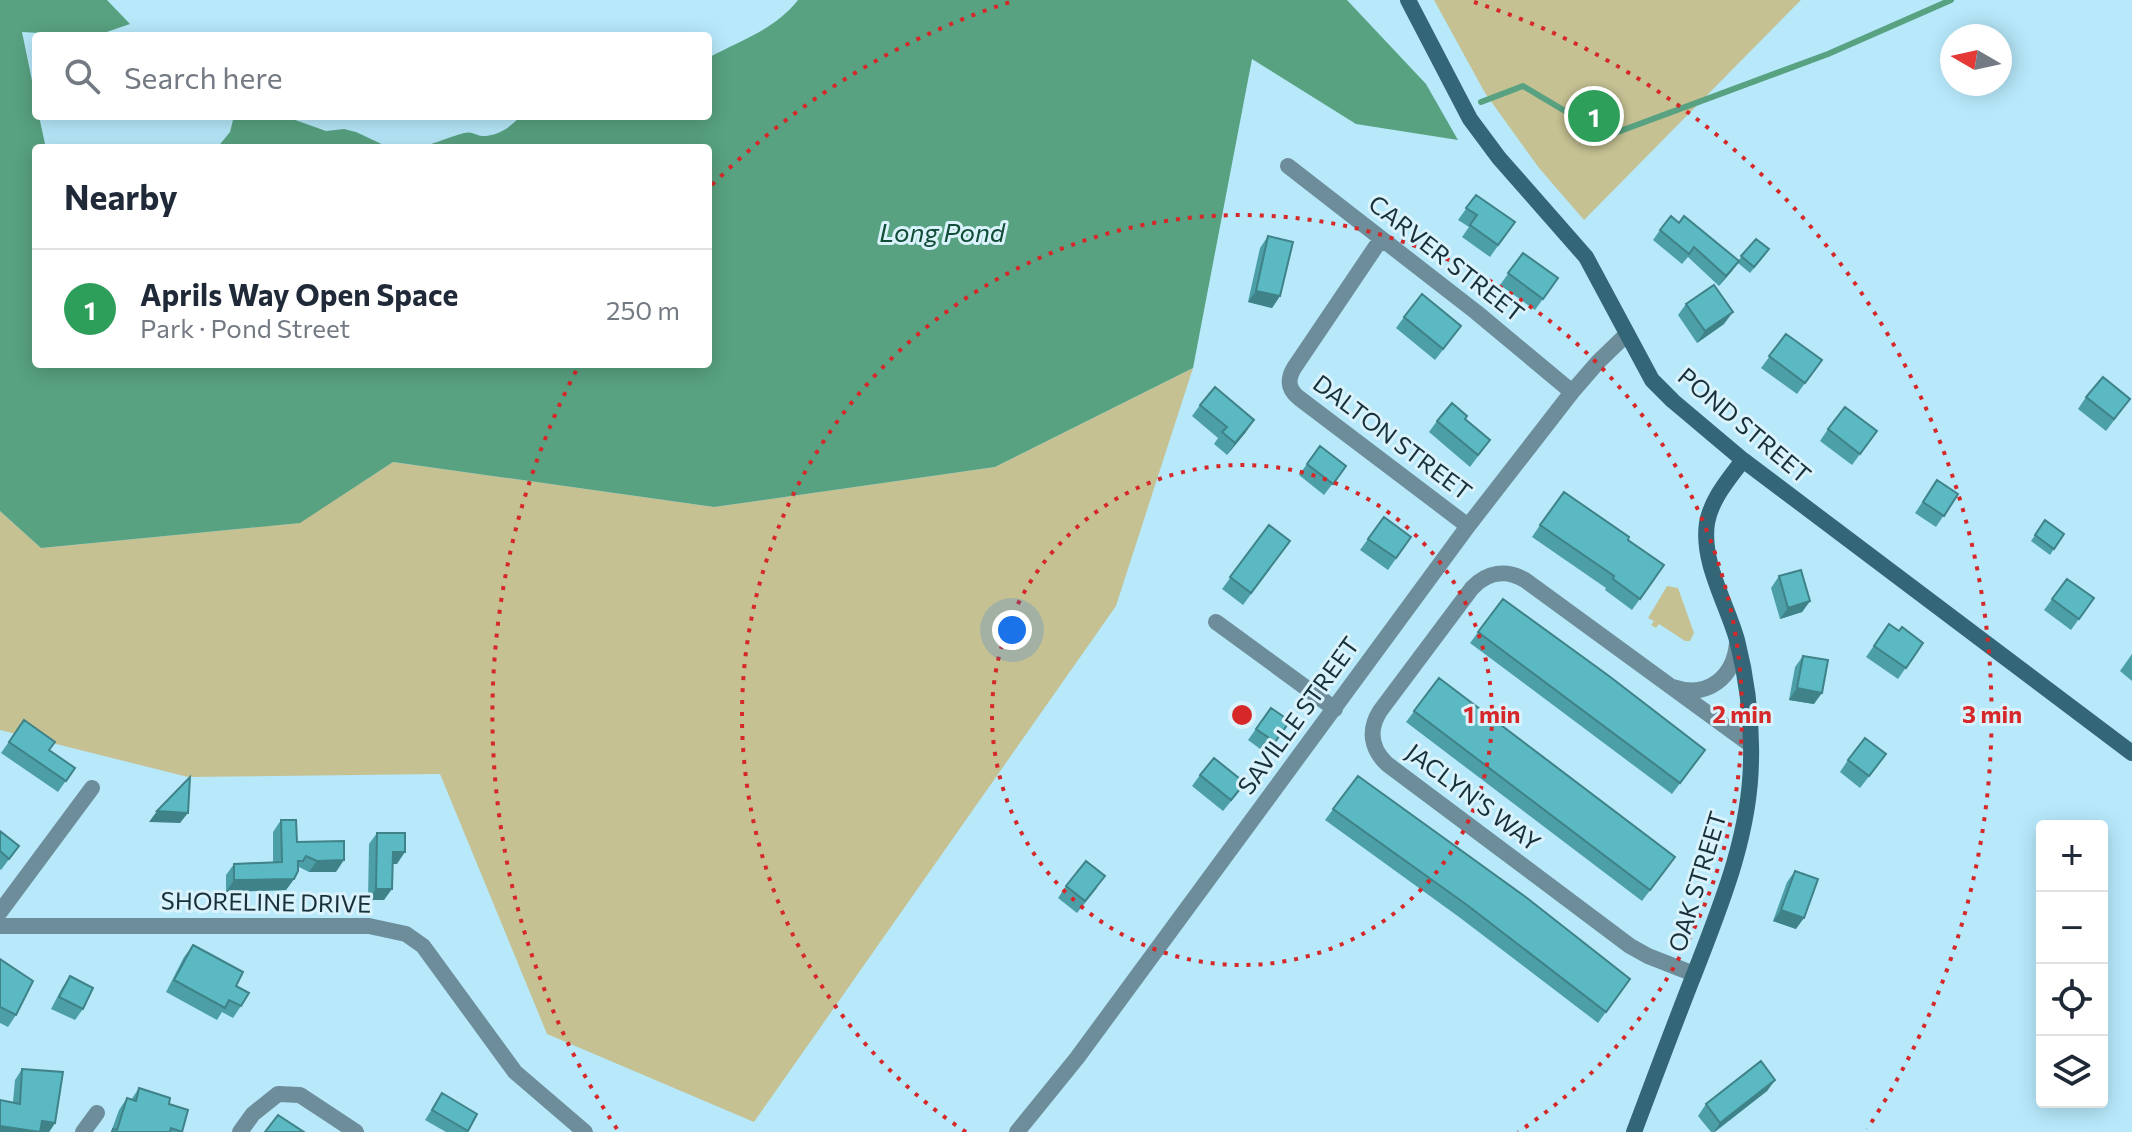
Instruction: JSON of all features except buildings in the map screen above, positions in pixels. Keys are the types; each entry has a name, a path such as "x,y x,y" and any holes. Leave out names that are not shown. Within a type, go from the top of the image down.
{"street":[{"name":"POND STREET","path":"1408,0 1470,119 1499,158 1586,257 1652,380 1743,460 2132,753"},
{"name":"CARVER STREET","path":"1288,166 1476,312 1572,392"},
{"name":"DALTON STREET","path":"1381,239 1294,368 1290,386 1296,395 1468,526"},
{"name":"SAVILLE STREET","path":"1017,1132 1077,1058 1468,526 1572,392 1627,334"},
{"name":"OAK STREET","path":"1634,1132 1725,891 1739,844 1751,772 1748,699 1737,641 1713,569 1707,530 1714,503 1743,460"},
{"name":"JACLYN'S WAY","path":"1668,685 1521,577 1497,573 1483,578 1472,588 1377,715 1372,734 1375,748 1387,764 1621,939 1648,956 1694,974"},
{"path":"1216,622 1335,709"},
{"path":"1668,685 1687,690 1715,685 1732,665 1737,641"},
{"path":"1668,685 1751,745"},
{"path":"0,912 92,788"},
{"name":"SHORELINE DRIVE","path":"0,926 369,926 406,934 423,946 515,1072 585,1132"},
{"path":"240,1132 253,1114 278,1094 300,1095 356,1132"},
{"path":"83,1132 97,1113"}],"shaded area":[{"path":"1434,0 1801,0 1584,220 1539,168 1485,93"},
{"path":"1193,368 1116,606 754,1122 547,1034 440,774 188,777 0,730 0,511 41,548 299,523 393,462 714,507 995,467"},
{"path":"1667,586 1678,588 1694,633 1690,641 1685,641 1659,624 1656,628 1651,625 1654,621 1648,618"}],"water":[{"name":"Long Pond","path":"0,0 107,0 130,24 107,32 22,32 32,81 32,120 40,120 45,144 32,144 32,368 712,368 712,144 431,144 467,133 482,136 499,133 516,120 712,120 712,56 768,27 798,0 1347,0 1426,84 1458,140 1356,124 1252,59 1193,368 995,467 714,507 393,462 300,523 41,548 0,511"},
{"path":"233,120 295,120 326,131 344,129 356,132 382,144 220,144 230,132"}],"waterway":[{"path":"1481,102 1523,86 1607,136 1828,54 1951,0"}],"place":[{"name":"Aprils Way Open Space","path":"1594,116"}]}
